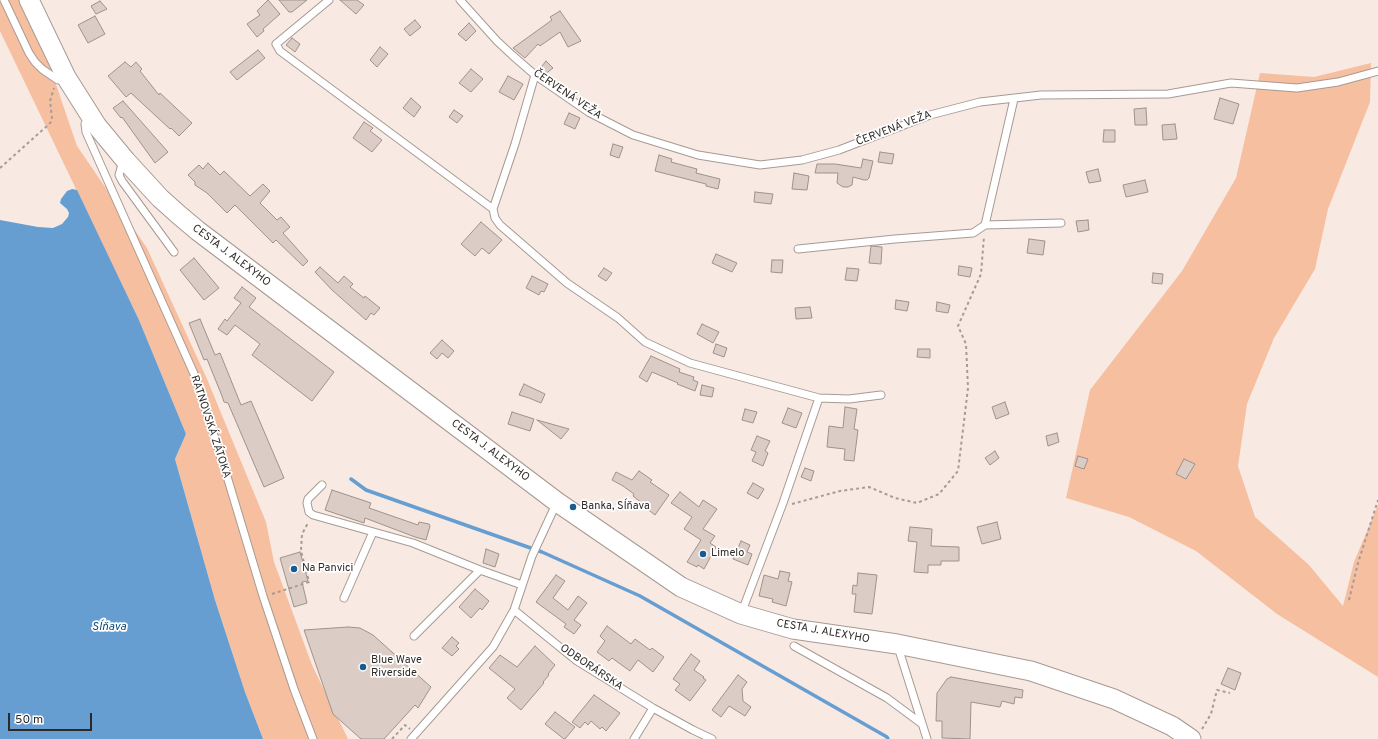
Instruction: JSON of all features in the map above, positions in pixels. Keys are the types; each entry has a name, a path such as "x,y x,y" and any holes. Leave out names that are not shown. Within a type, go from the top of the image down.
{"main road":[{"name":"CESTA J. ALEXYHO","path":"29,0 62,79 126,162 160,198 198,231 557,502 681,587 741,614 793,629 897,644 1031,671 1121,702 1196,736"}],"lane":[{"path":"4,0 29,53 35,62 42,69 62,79"},
{"path":"329,0 276,44 280,51 493,209"},
{"name":"ČERVENÁ VEŽA","path":"460,0 496,41 535,75 590,113 632,135 698,155 760,165 802,160 839,150 930,115 980,102 1057,94 1168,94 1231,83 1297,88 1338,82 1378,71"},
{"path":"535,75 515,144 493,209 495,218 500,225 567,283 618,318 645,342 690,363 819,398 849,399 880,395"},
{"path":"985,225 1014,99"},
{"name":"RATNOVSKÁ ZÁTOKA","path":"85,124 86,132 195,376 263,596 294,689 313,739"},
{"path":"126,162 121,168 120,174 122,181 174,252"},
{"path":"798,248 973,233 985,225 1061,223"},
{"path":"741,614 783,503 819,398"},
{"path":"322,485 308,499 307,503 309,512 312,514 413,543 522,585"},
{"path":"413,737 493,646 514,610 532,556 557,502"},
{"path":"344,598 373,532"},
{"path":"414,636 480,570"},
{"name":"ODBORÁRSKA","path":"514,610 577,661 653,708 712,739"},
{"path":"897,644 927,739"},
{"path":"794,646 887,698 922,724"},
{"path":"634,739 653,708"}],"path":[{"path":"0,168 51,122 50,101 53,91 62,79"},
{"path":"783,503 792,504 840,491 869,487 895,498 917,503 938,494 958,471 968,388 966,344 958,326 981,274 985,225"},
{"path":"1349,600 1358,563 1378,500"},
{"path":"283,590 310,582 301,551 302,534 312,514"},
{"path":"1196,736 1211,714 1217,690 1230,693"},
{"path":"392,739 405,725 413,737"}],"shaded area":[{"path":"0,0 28,0 28,16 49,64 77,146 147,248 207,379 266,522 274,562 312,665 348,739 263,739 245,692 215,600 175,459 186,434 139,320 0,31"},
{"path":"1371,63 1370,102 1328,209 1315,269 1274,338 1247,404 1238,466 1255,517 1309,565 1343,606 1354,562 1378,505 1378,677 1277,614 1196,551 1129,517 1066,498 1090,390 1182,271 1236,178 1260,73 1314,77"}],"water":[{"name":"Sĺňava","path":"72,189 77,190 139,320 186,434 175,459 215,600 245,692 263,739 0,739 0,220 38,227 53,228 62,224 68,217 69,213 67,209 60,203 67,191"}],"building":[{"path":"268,0 280,14 263,29 264,31 257,37 247,24 260,15 257,11"},
{"path":"279,0 307,0 292,12 289,12"},
{"path":"340,0 357,0 364,5 356,14"},
{"path":"100,1 107,9 96,14 91,6"},
{"path":"560,11 581,41 568,47 560,32 540,46 538,44 525,58 513,48 552,20 550,17"},
{"path":"95,16 105,34 88,43 78,25"},
{"path":"415,20 421,27 410,36 404,29"},
{"path":"469,23 476,31 466,41 458,34"},
{"path":"292,38 300,44 295,52 286,45"},
{"path":"380,47 388,54 377,67 370,60"},
{"path":"258,50 265,58 237,80 230,72"},
{"path":"546,61 553,68 544,75 538,71"},
{"path":"125,62 131,67 136,62 142,69 140,71 159,95 160,93 192,123 179,136 131,93 126,97 108,76"},
{"path":"471,69 483,79 471,92 459,83"},
{"path":"508,76 523,84 514,100 499,92"},
{"path":"411,98 421,107 414,117 403,108"},
{"path":"1220,98 1239,104 1233,124 1214,119"},
{"path":"123,101 168,152 155,163 122,117 121,118 113,108"},
{"path":"1146,108 1147,125 1135,125 1134,109"},
{"path":"454,110 463,116 457,123 449,117"},
{"path":"569,113 580,118 575,129 564,124"},
{"path":"364,122 373,128 370,131 382,140 372,152 353,138"},
{"path":"1175,124 1177,139 1163,140 1162,125"},
{"path":"1104,130 1115,130 1115,142 1103,142"},
{"path":"613,144 623,147 619,158 610,155"},
{"path":"880,152 894,154 892,164 878,162"},
{"path":"659,155 672,159 671,162 697,169 696,173 720,179 718,189 706,186 706,184 655,171"},
{"path":"863,159 873,161 869,178 864,180 853,177 852,185 848,187 843,187 837,183 838,173 815,173 817,164 835,164 861,168"},
{"path":"208,163 220,175 224,171 250,196 263,184 270,191 260,203 277,220 281,217 290,227 283,233 308,261 303,266 276,240 273,243 235,205 227,213 207,193 195,185 195,182 188,175 199,165 203,169"},
{"path":"1098,169 1101,181 1089,183 1086,172"},
{"path":"794,173 809,176 807,190 792,189"},
{"path":"1145,180 1148,192 1126,197 1123,185"},
{"path":"755,192 773,194 771,204 754,202"},
{"path":"1088,220 1089,230 1078,232 1076,221"},
{"path":"481,222 502,240 489,254 482,248 475,256 461,244"},
{"path":"1029,239 1045,241 1043,255 1027,253"},
{"path":"871,246 882,247 881,264 869,263"},
{"path":"716,254 737,263 732,272 712,263"},
{"path":"194,258 219,288 204,300 180,270"},
{"path":"772,260 783,260 782,273 771,272"},
{"path":"959,266 972,268 970,277 958,275"},
{"path":"320,267 338,283 344,276 353,284 350,287 364,298 365,296 380,308 374,315 371,313 366,320 332,290 315,272"},
{"path":"604,268 612,273 606,281 598,276"},
{"path":"847,268 859,269 857,281 845,280"},
{"path":"1153,273 1163,274 1162,284 1152,283"},
{"path":"532,276 548,284 544,292 541,291 539,295 526,288"},
{"path":"242,287 256,298 249,307 334,372 312,401 252,355 260,344 235,325 227,335 218,329 225,319 227,321 241,303 234,298"},
{"path":"896,300 909,302 907,311 895,309"},
{"path":"937,302 950,305 948,313 936,311"},
{"path":"810,307 812,318 796,319 795,308"},
{"path":"200,319 215,355 220,353 241,405 251,401 284,478 264,487 228,403 224,402 207,359 204,360 189,323"},
{"path":"702,324 719,332 713,343 697,334"},
{"path":"442,340 454,351 448,358 442,353 437,359 430,353"},
{"path":"716,344 727,348 724,357 713,353"},
{"path":"918,349 930,349 930,358 917,357"},
{"path":"651,356 680,369 679,372 694,377 693,380 698,382 695,391 652,372 647,382 639,377"},
{"path":"524,384 545,394 541,403 519,395"},
{"path":"702,385 714,388 712,397 700,395"},
{"path":"1005,402 1009,414 996,419 992,407"},
{"path":"845,407 857,409 854,429 858,430 854,461 844,460 845,449 827,447 829,426 843,428"},
{"path":"788,408 802,413 796,428 782,423"},
{"path":"745,409 757,412 753,423 742,420"},
{"path":"512,412 534,419 530,431 508,424"},
{"path":"537,420 569,429 561,439"},
{"path":"1057,433 1059,442 1048,446 1046,436"},
{"path":"757,436 770,441 765,451 768,453 763,466 752,461 756,452 751,450"},
{"path":"995,451 999,458 990,465 985,458"},
{"path":"1078,456 1088,459 1084,469 1075,466"},
{"path":"1184,459 1195,464 1186,479 1176,474"},
{"path":"805,468 814,471 811,481 801,477"},
{"path":"639,471 652,480 650,482 669,495 655,515 633,496 634,494 612,480 616,472 632,480"},
{"path":"753,483 764,489 758,499 747,493"},
{"path":"332,490 371,503 369,508 418,525 419,522 429,524 430,526 426,540 365,518 364,523 325,510"},
{"path":"680,492 699,507 703,500 717,509 703,529 715,536 710,543 716,547 704,569 698,565 697,567 687,562 701,540 684,529 692,517 671,503"},
{"path":"997,522 1001,539 982,544 977,527"},
{"path":"910,527 932,529 931,546 959,547 959,561 941,561 941,565 928,565 928,573 914,572 917,542 908,541"},
{"path":"741,541 750,545 747,552 752,554 748,565 733,559"},
{"path":"486,549 499,554 495,567 483,563"},
{"name":"Na Panvici","path":"300,552 308,581 302,582 307,603 294,607 280,558"},
{"path":"780,571 790,573 788,581 792,582 786,606 772,602 773,599 759,596 764,575 778,579"},
{"path":"858,573 877,575 872,614 854,612 856,594 852,594 853,585 857,586"},
{"path":"556,575 565,581 553,598 568,610 578,596 587,603 574,620 581,625 574,634 564,627 566,624 536,602"},
{"path":"475,589 489,601 482,610 480,608 471,618 459,607"},
{"path":"607,626 631,644 635,639 650,650 652,648 664,657 653,672 638,660 630,671 612,658 609,661 597,652 605,641 600,636"},
{"name":"Blue Wave Riverside","path":"348,627 360,628 373,635 431,687 418,708 415,705 384,739 361,739 333,714 304,630"},
{"path":"452,637 459,643 456,646 459,649 452,656 442,648"},
{"path":"535,646 555,665 543,682 544,683 521,710 507,698 515,689 489,668 500,655 517,667"},
{"path":"691,654 700,661 694,670 706,680 690,701 675,690 680,684 673,679"},
{"path":"1228,668 1241,673 1235,690 1221,684"},
{"path":"738,675 747,682 742,689 743,701 751,707 745,716 729,706 721,717 712,710"},
{"path":"951,677 1023,690 1022,698 1015,697 1014,704 1002,701 1000,707 971,702 970,739 942,738 942,721 936,721 937,693 947,679"},
{"path":"594,695 620,713 606,731 602,727 600,729 591,721 588,725 585,722 580,728 572,722"},
{"path":"555,712 575,727 565,739 545,724"}],"waterway":[{"path":"351,479 366,490 542,552 640,596 887,737 888,739"}],"place":[{"name":"Banka, Sĺňava","path":"573,507"},
{"name":"Limelo","path":"703,554"},
{"name":"Na Panvici","path":"294,569"},
{"name":"Blue Wave Riverside","path":"363,667"}]}
